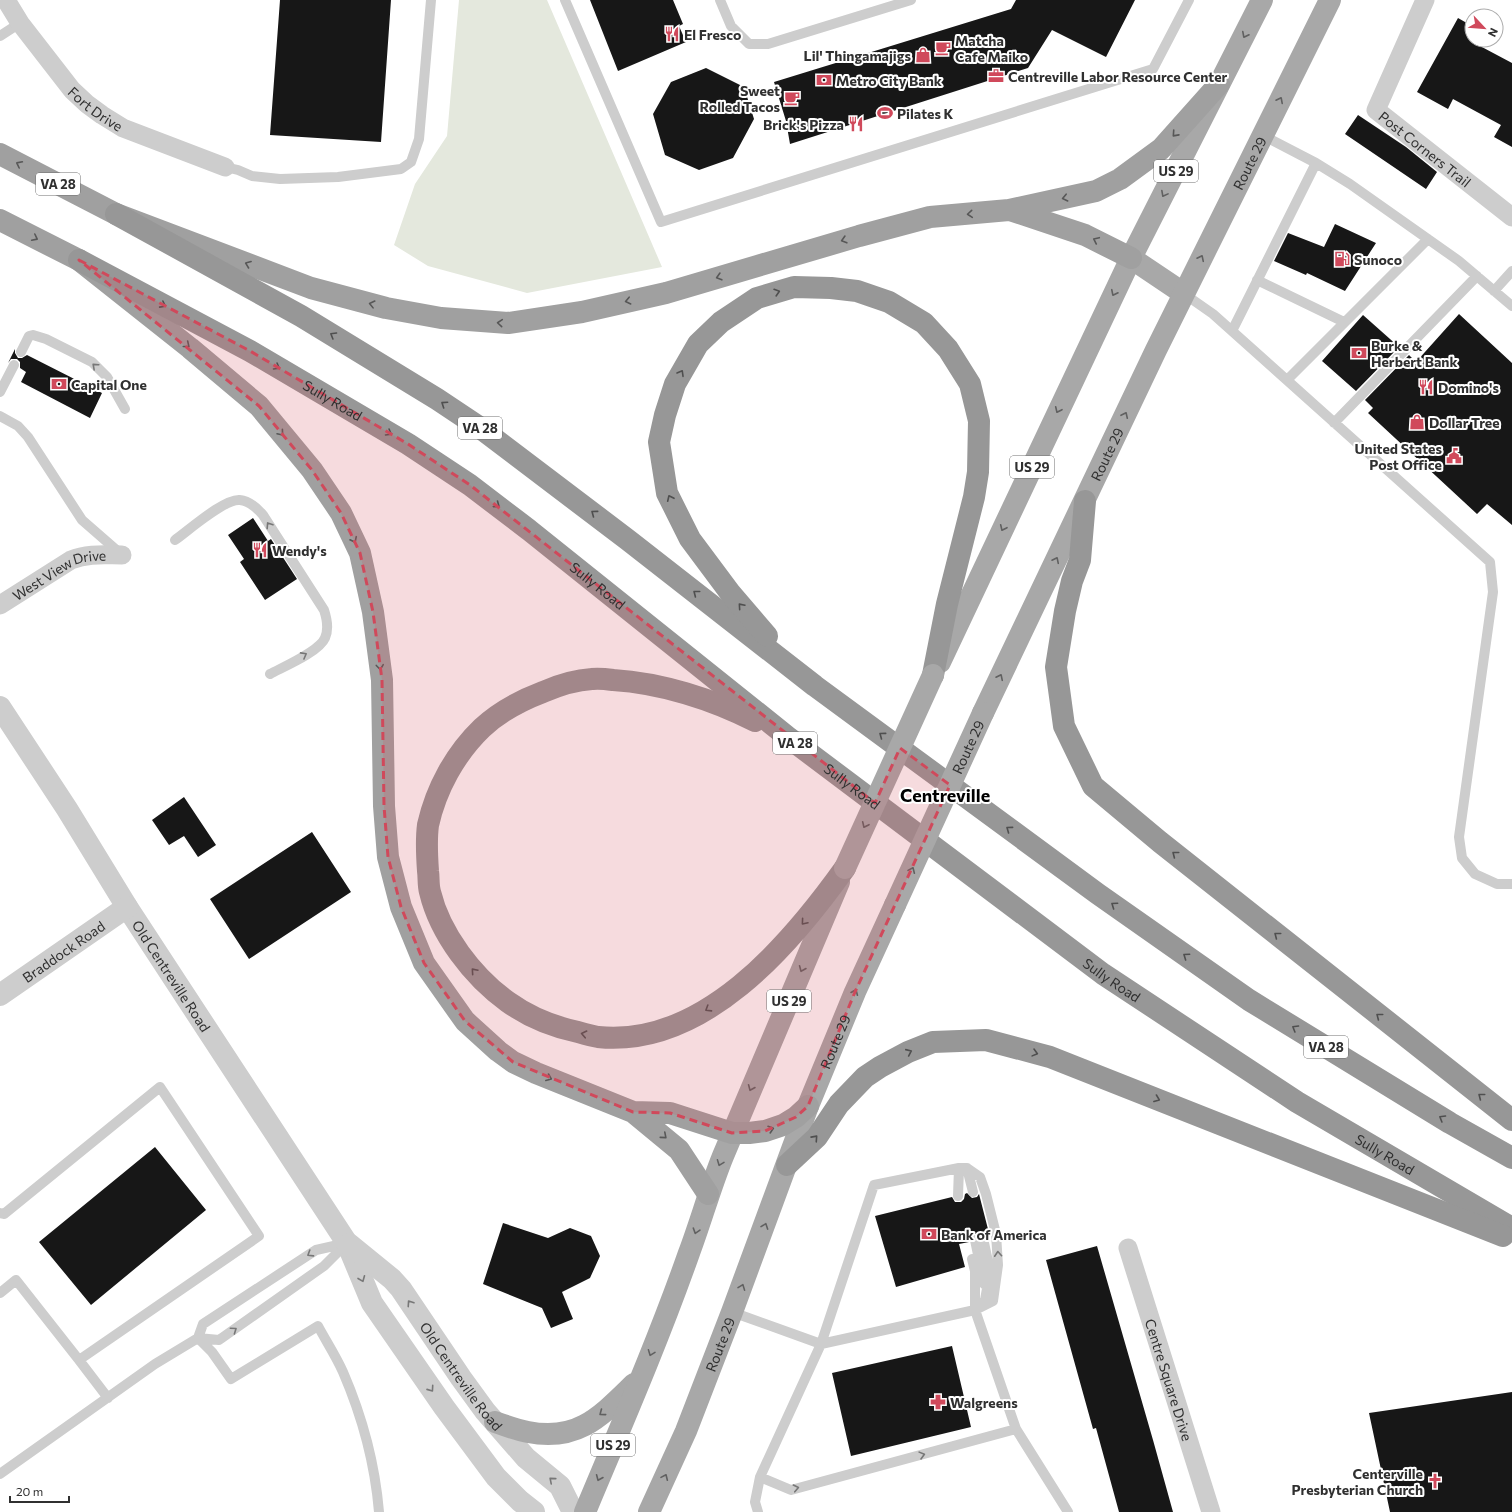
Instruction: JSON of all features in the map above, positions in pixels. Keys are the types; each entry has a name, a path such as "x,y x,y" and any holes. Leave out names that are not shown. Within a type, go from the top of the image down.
{"highway":[{"path":"116,214 311,288 386,308 441,318 508,324 582,312 666,293 859,236 930,217 1009,210 1096,191 1120,179 1161,149 1219,84"},
{"name":"VA 28","path":"0,154 116,214 302,316 479,427 628,540 815,686 1098,894 1248,1000 1450,1123 1512,1158"},
{"path":"1009,210 1085,235 1131,258"},
{"name":"VA 28","path":"0,220 79,260"},
{"path":"79,260 190,348 259,406 312,470 341,513 360,552 373,612 382,680 384,806 388,857 401,907 424,963 465,1021 498,1051 513,1062 536,1073 633,1112 680,1150 708,1194"},
{"name":"Sully Road","path":"79,260 250,351 408,444 470,485 530,530 789,738 1103,974 1297,1102 1512,1228"},
{"path":"815,686 772,641 731,594 690,539 668,492 659,442 665,415 675,384 698,344 721,322 757,298 794,287 831,288 857,291 889,302 924,323 948,349 970,384 979,421 978,472 971,511 947,604 933,675"},
{"path":"1085,501 1080,560 1072,581 1065,612 1056,667 1064,726 1093,786 1160,842 1512,1120"},
{"path":"789,738 742,714 700,698 629,681 593,679 561,684 529,697 506,710 483,728 463,751 446,775 428,827 427,859 430,891 440,919 453,943 471,969 492,991 517,1009 544,1022 572,1031 599,1037 648,1034 678,1024 707,1010 738,988 779,949 802,924 845,868"},
{"path":"787,1165 817,1137 839,1104 865,1077 880,1067 908,1052 933,1042 986,1040 1050,1058 1385,1188 1512,1240"},
{"path":"633,1112 670,1113 732,1132 765,1131 783,1125 808,1106"}],"main road":[{"name":"US 29","path":"584,1512 641,1378 689,1253 708,1194 732,1132 845,868 933,675 1131,258 1262,0"},
{"name":"Route 29","path":"649,1512 686,1431 732,1312 808,1106 855,992 983,712 1183,293 1330,0"},
{"path":"1131,258 1183,293"},
{"path":"495,1422 528,1432 561,1434 586,1426 609,1408 641,1378"}],"street":[{"name":"Fort Drive","path":"6,0 20,23 72,90 102,115 123,128 225,167"},
{"name":"Post Corners Trail","path":"1425,0 1376,110 1512,217"},
{"name":"West View Drive","path":"0,605 75,558 88,555 122,555"},
{"name":"Old Centreville Road","path":"0,707 67,809 127,907 347,1243 372,1303 444,1408 496,1477 520,1501 534,1512"},
{"name":"Braddock Road","path":"0,995 127,907"},
{"name":"Old Centreville Road","path":"347,1243 392,1279 402,1289 461,1378 495,1422 526,1458 560,1486 573,1512"},
{"name":"Centre Square Drive","path":"1128,1248 1211,1512"}],"lane":[{"path":"225,167 238,170 252,176 280,179 338,177 401,169 411,162 419,139 431,0"},
{"path":"565,0 661,222 1153,69 1189,0"},
{"path":"720,0 731,26 749,44 768,44 911,0"},
{"path":"0,36 20,23"},
{"path":"1262,135 1316,163 1350,184 1459,261 1512,306"},
{"path":"1232,331 1316,163"},
{"path":"1287,380 1428,239"},
{"path":"1494,291 1512,270"},
{"path":"1334,423 1477,276"},
{"path":"1257,280 1344,322"},
{"path":"1183,293 1214,314 1490,562 1493,592 1458,837 1462,858 1475,874 1497,884 1512,884"},
{"path":"21,352 29,336 33,334 92,362 107,377 125,409"},
{"path":"0,392 14,365"},
{"path":"0,416 18,426 28,437 82,520 122,555"},
{"path":"175,540 206,516 225,504 235,500 248,502 257,508 263,515 324,610 327,620 325,639 317,647 270,674"},
{"path":"0,1214 4,1214 160,1087 259,1236 79,1360"},
{"path":"732,1312 821,1344 976,1310 993,1301 998,1265 996,1234 980,1177 963,1168 874,1185 821,1344 760,1477 755,1502 758,1512"},
{"path":"963,1168 965,1194"},
{"path":"976,1240 985,1282 976,1310 1016,1429 1068,1512"},
{"path":"198,1338 203,1324 316,1250 347,1243"},
{"path":"0,1474 155,1364 198,1338 219,1340 324,1266 347,1243"},
{"path":"0,1293 16,1280 108,1398"},
{"path":"198,1338 212,1352 231,1379 318,1326 343,1371 360,1418 373,1462 379,1512"},
{"path":"760,1477 791,1490 1016,1429"}],"highlighted area":[{"path":"79,260 250,351 408,444 470,485 875,803 900,748 950,785 855,992 808,1106 796,1117 765,1131 732,1133 670,1113 633,1112 513,1062 465,1021 424,963 401,907 388,857 384,806 382,680 373,612 360,553 341,513 312,470 259,406"}],"shaded area":[{"path":"459,0 547,0 662,267 527,293 428,266 394,245 415,184 447,136"}],"building":[{"path":"280,0 391,0 381,142 270,135"},
{"path":"590,0 673,0 683,24 679,26 686,42 618,71"},
{"path":"1016,0 1135,0 1106,57 1052,30 1028,68 790,144 786,121 774,82 1011,9"},
{"path":"1458,18 1464,21 1464,48 1484,48 1512,63 1512,147 1494,137 1501,125 1453,99 1448,109 1417,92"},
{"path":"706,68 744,87 754,119 733,158 699,170 665,155 653,114 671,82"},
{"path":"1358,115 1406,147 1437,172 1426,189 1345,134"},
{"name":"Sunoco","path":"1335,224 1376,243 1345,291 1307,273 1306,275 1274,261 1288,233 1324,247"},
{"path":"1459,314 1512,363 1512,525 1487,504 1477,514 1368,413 1373,408 1365,400 1409,355 1416,362"},
{"name":"Burke & Herbert Bank","path":"1363,315 1399,347 1356,391 1322,361"},
{"path":"15,349 15,353 18,358 22,358 27,355 102,393 90,418 21,382 26,372 20,368 20,362 17,359 11,359 8,363"},
{"name":"Wendy's","path":"253,518 268,541 271,539 297,579 265,600 240,562 244,559 228,535"},
{"path":"184,797 216,845 198,857 184,836 169,845 152,820"},
{"path":"312,832 351,892 249,959 210,899"},
{"path":"155,1147 206,1210 91,1305 39,1242"},
{"path":"967,1193 972,1198 977,1197 979,1194 990,1237 985,1232 981,1232 978,1234 973,1234 969,1238 969,1242 959,1244 965,1267 896,1287 875,1216 952,1197 955,1202 961,1202"},
{"path":"503,1223 548,1238 570,1228 591,1236 600,1256 590,1278 562,1292 573,1319 551,1328 542,1308 483,1284"},
{"path":"1097,1246 1173,1512 1119,1512 1096,1428 1093,1429 1046,1260"},
{"name":"Walgreens","path":"952,1346 971,1427 851,1456 832,1373"},
{"path":"1512,1392 1512,1512 1390,1512 1369,1413"}],"place":[{"name":"El Fresco","path":"672,34"},
{"name":"Matcha Cafe Maiko","path":"943,48"},
{"name":"Lil' Thingamajigs","path":"923,55"},
{"name":"Centreville Labor Resource Center","path":"996,76"},
{"name":"Metro City Bank","path":"824,80"},
{"name":"Sweet Rolled Tacos","path":"792,98"},
{"name":"Pilates K","path":"885,113"},
{"name":"Brick's Pizza","path":"856,124"},
{"name":"Sunoco","path":"1342,259"},
{"name":"Burke & Herbert Bank","path":"1359,353"},
{"name":"Capital One","path":"59,384"},
{"name":"Domino's","path":"1426,387"},
{"name":"Dollar Tree","path":"1417,422"},
{"name":"United States Post Office","path":"1454,456"},
{"name":"Wendy's","path":"260,550"},
{"name":"Bank of America","path":"929,1234"},
{"name":"Walgreens","path":"938,1402"},
{"name":"Centerville Presbyterian Church","path":"1435,1481"}],"district":[{"name":"Centreville","path":"945,795"}]}
